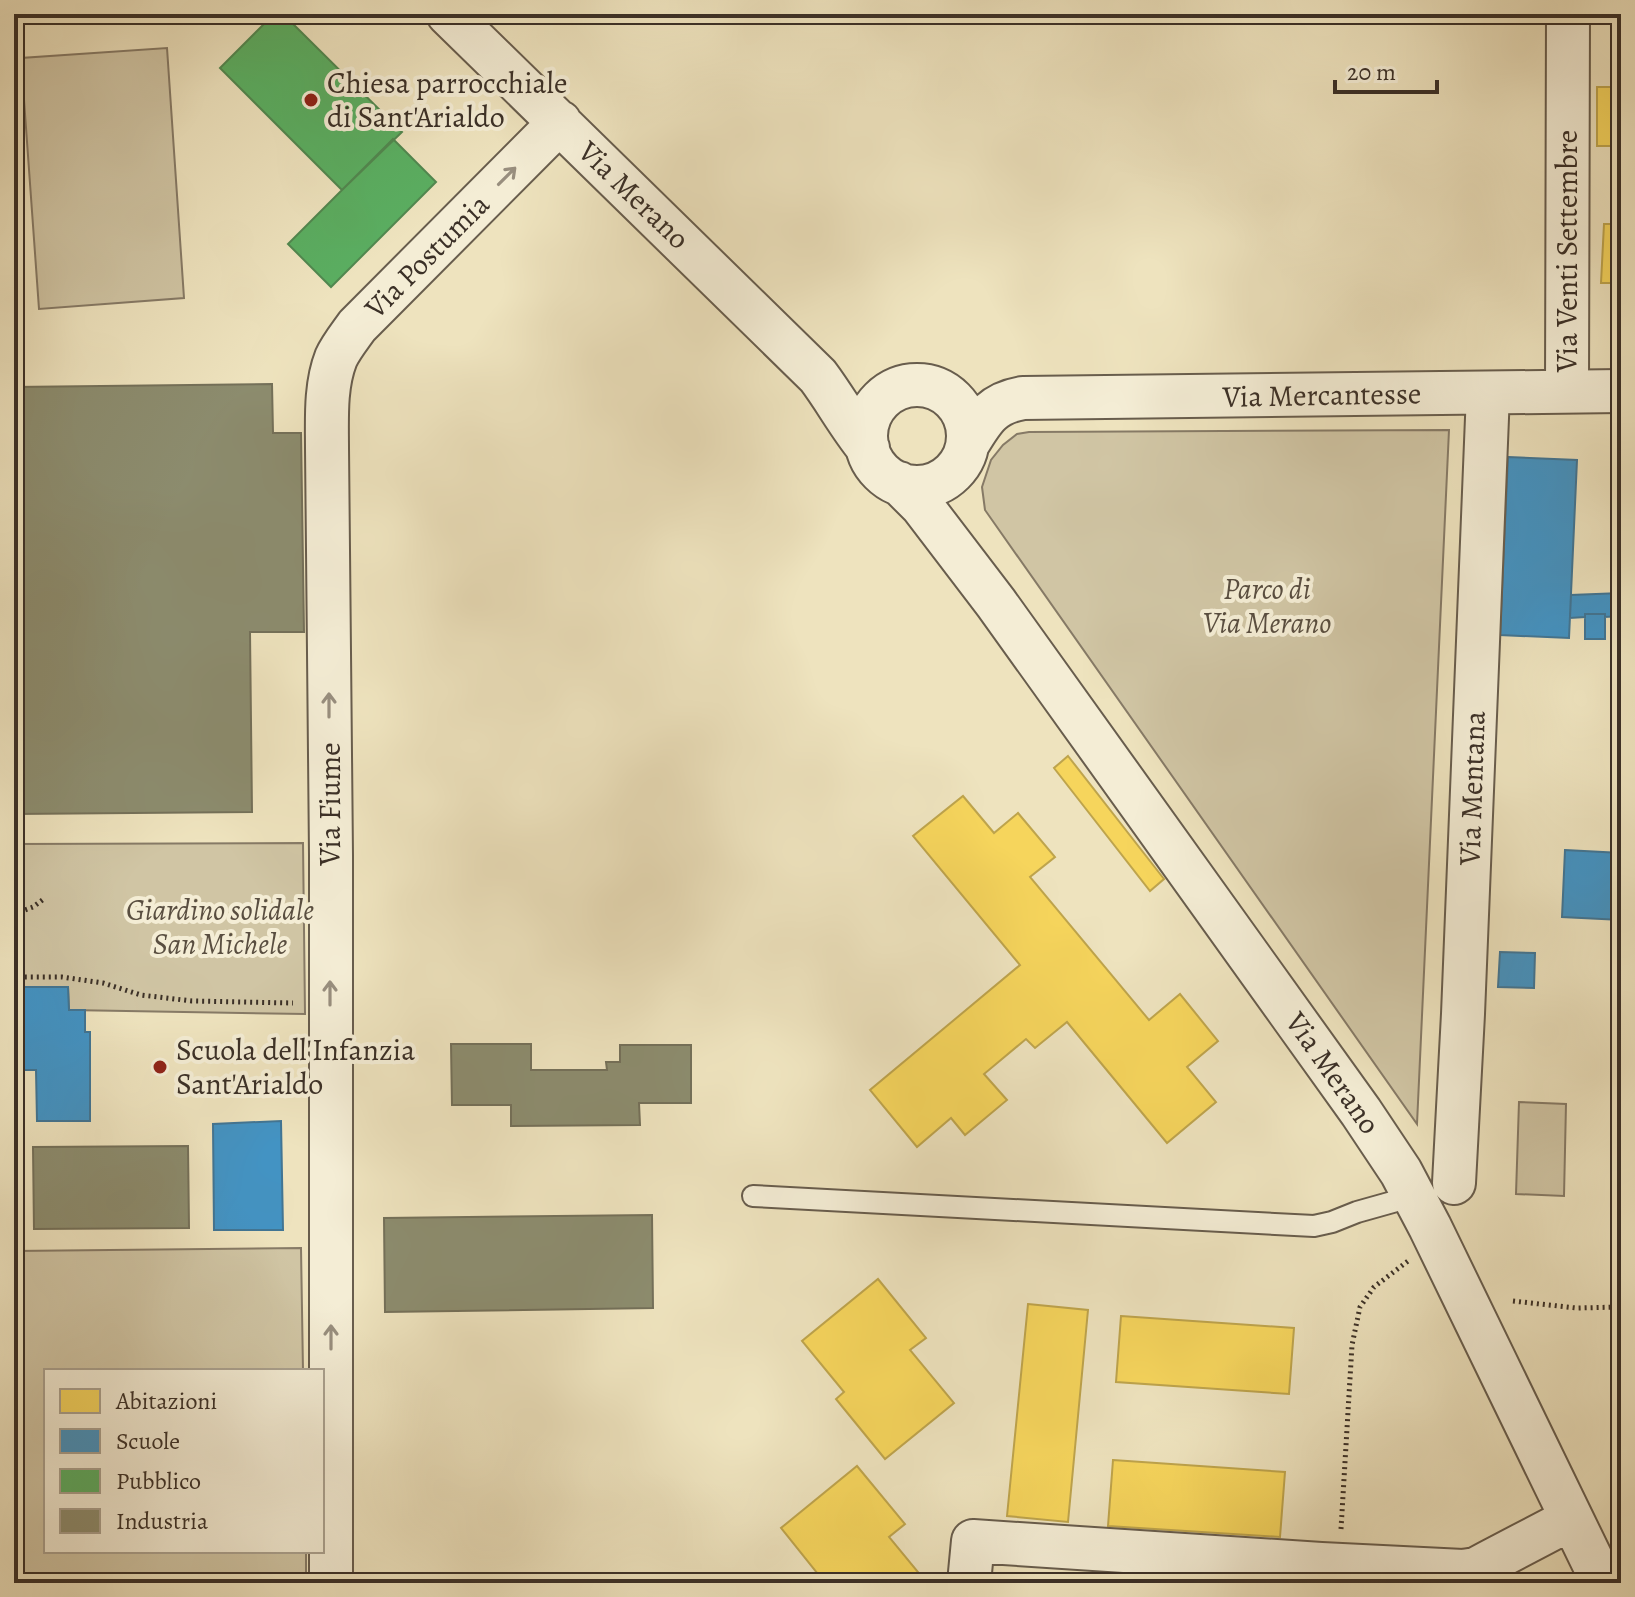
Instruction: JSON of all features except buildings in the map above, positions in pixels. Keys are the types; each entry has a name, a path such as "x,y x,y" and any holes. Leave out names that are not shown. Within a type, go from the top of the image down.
{"street":[{"name":"Via Merano","path":"448,14 818,376"},
{"name":"Via Venti Settembre","path":"1567,391 1568,14"},
{"name":"Via Postumia","path":"327,409 336,358 357,326 560,122"},
{"path":"818,376 850,392 887,394"},
{"path":"818,376 868,448"},
{"path":"961,457 940,482 925,487 907,486 891,480 878,469 869,455 866,439 868,421 875,406 887,394 902,386 919,384 936,387 950,396 961,409 967,424 961,457 944,507 947,521 996,603"},
{"name":"Via Mercantesse","path":"936,387 983,388 1023,398"},
{"name":"Via Mercantesse","path":"961,457 983,418 1011,400 1023,398 1621,391"},
{"name":"Via Mentana","path":"1454,1183 1488,393"},
{"name":"Via Fiume","path":"327,409 331,1583"},
{"path":"899,483 922,506 996,603"},
{"name":"Via Merano","path":"996,603 1401,1172 1603,1583"},
{"path":"969,1583 973,1541 1463,1571 1476,1569 1571,1519"}],"lane":[{"path":"753,1196 1314,1226 1414,1196"}],"path":[{"path":"14,914 33,907 45,898"},
{"path":"14,981 20,977 62,977 103,983 141,995 192,1001 330,1003"},
{"path":"1339,1565 1352,1345 1360,1307 1374,1287 1415,1256"},
{"path":"1513,1301 1576,1308 1621,1307"}],"green space":[{"path":"167,48 184,298 39,309 21,58"},
{"name":"Parco di Via Merano","path":"1449,430 1417,1124 985,510 982,487 991,460 1003,445 1017,434 1029,432"},
{"name":"Giardino solidale San Michele","path":"303,843 305,1014 69,1010 68,987 20,987 20,996 14,997 14,844"},
{"path":"1519,1102 1566,1104 1564,1196 1516,1194"},
{"path":"301,1248 303,1369 44,1369 44,1553 306,1553 306,1583 14,1583 14,1251"}],"place":[{"name":"Chiesa parrocchiale di Sant'Arialdo","path":"311,100"},
{"name":"Scuola dell'Infanzia Sant'Arialdo","path":"160,1067"}]}
